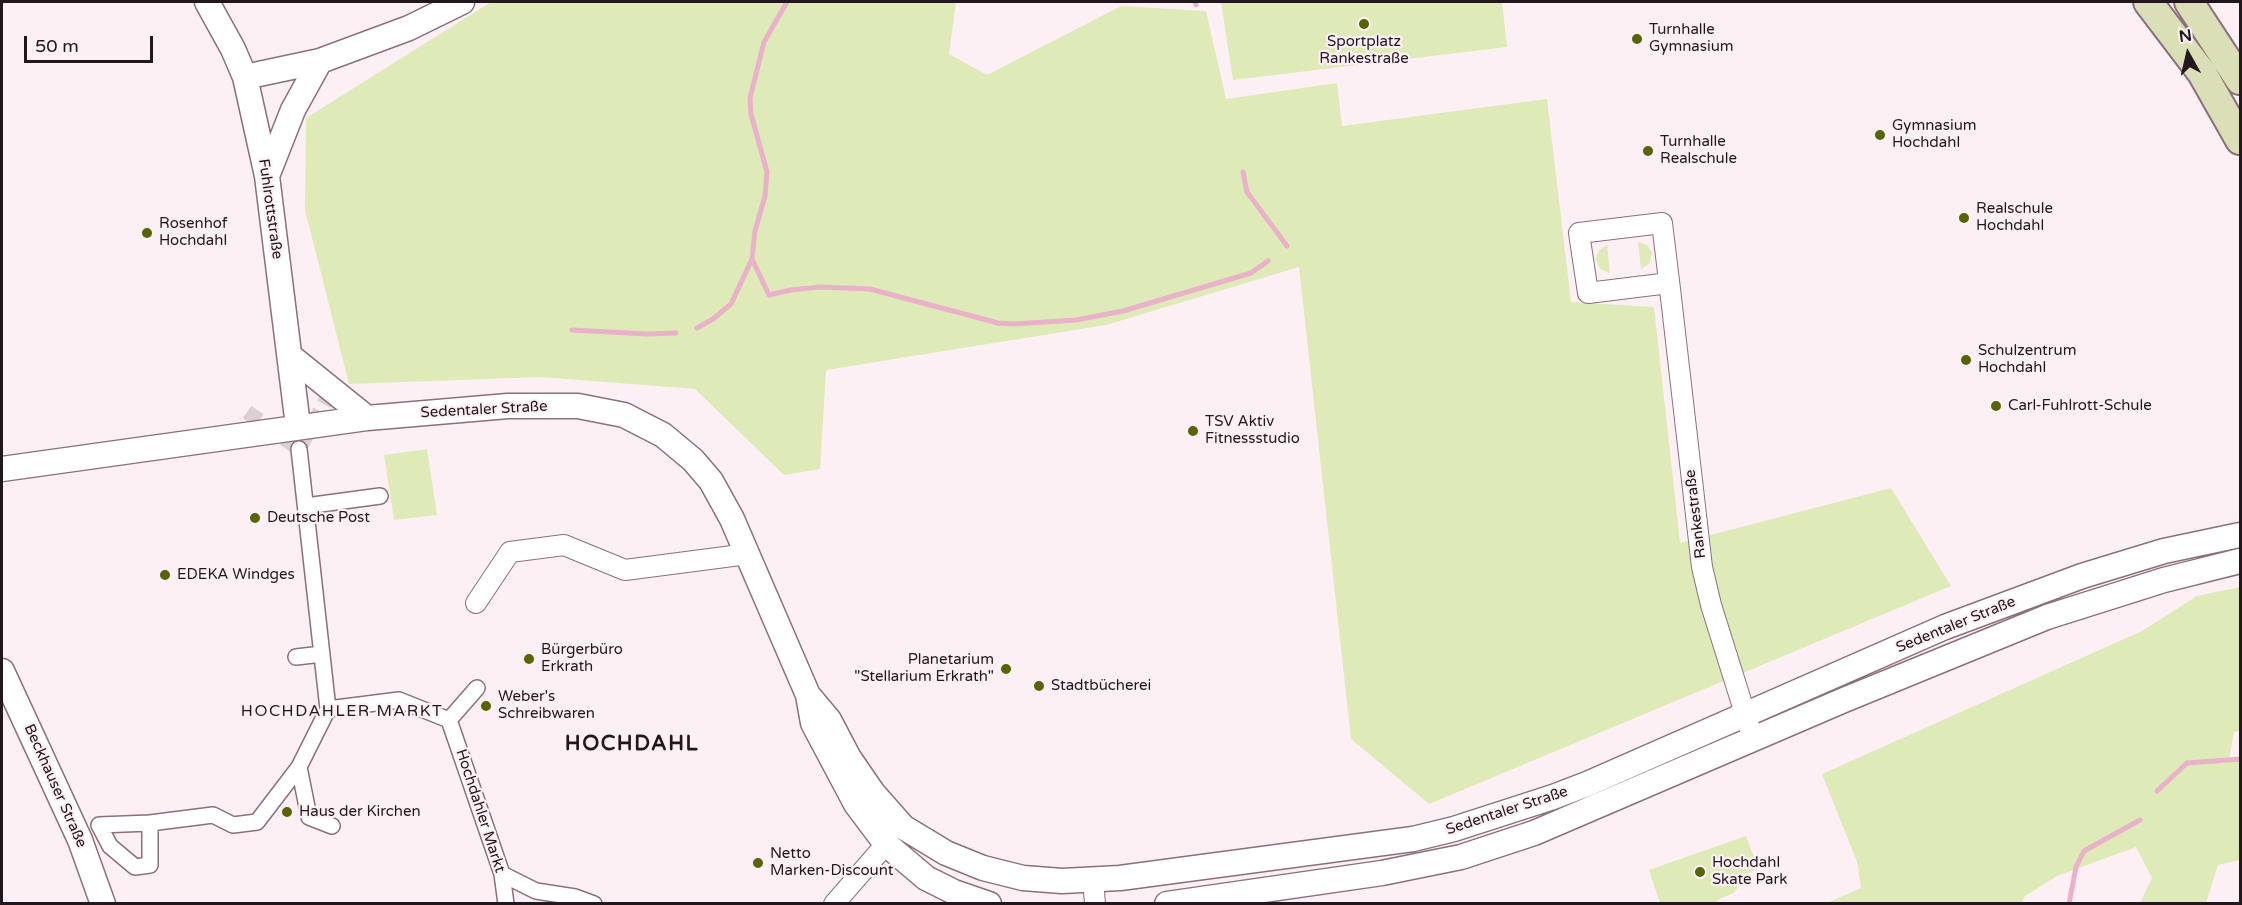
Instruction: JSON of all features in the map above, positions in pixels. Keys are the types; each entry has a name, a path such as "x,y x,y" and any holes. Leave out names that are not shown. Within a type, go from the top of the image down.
{"main road":[{"path":"2148,2 2202,73 2241,140"},
{"path":"2189,2 2241,80"}],"street":[{"name":"Fuhlrottstraße","path":"207,2 233,49 244,77 267,176 299,438"},
{"path":"244,77 320,61 409,28 462,2"},
{"path":"267,176 293,110 320,61"},
{"name":"Rankestraße","path":"1670,283 1588,293 1579,233 1662,223 1670,283 1702,567 1711,605 1753,739"},
{"path":"290,356 367,418"},
{"name":"Sedentaler Straße","path":"2,469 299,438 367,418 508,406 578,406 624,415 663,435 693,460 711,481 747,554 808,695 813,723 847,792 894,835 926,878 954,892 989,903"},
{"path":"150,823 213,815 232,825 257,822 299,767 328,709 299,438"},
{"path":"306,506 380,496"},
{"name":"Sedentaler Straße","path":"894,835 983,868 1023,878 1062,881 1120,878 1413,839 1454,829 1587,784 1945,627 2082,576 2164,551 2241,535"},
{"path":"476,603 510,552 564,545 625,570 747,554"},
{"name":"Sedentaler Straße","path":"1167,903 1382,873 1461,857 1534,833 1966,648 2047,617 2158,582 2241,561"},
{"path":"296,657 322,654"},
{"name":"Beckhauser Straße","path":"2,671 76,829 103,903"},
{"path":"328,709 399,700 449,720 477,688"},
{"name":"Hochdahler Markt","path":"449,720 502,874 506,903"},
{"path":"299,767 309,817 332,826"},
{"path":"834,903 894,835"},
{"path":"502,874 536,891 575,897 594,903"},
{"path":"1093,879 1095,903"}],"green space":[{"path":"491,2 956,2 949,54 987,75 1121,6 1206,11 1226,99 1337,83 1342,126 1547,99 1571,302 1654,307 1680,543 1891,488 1951,586 1429,804 1351,739 1299,267 1106,325 826,370 820,469 784,475 695,389 541,377 349,384 305,210 306,118"},
{"name":"Sportplatz Rankestraße","path":"1221,2 1502,2 1507,47 1233,80"},
{"path":"1638,242 1647,245 1652,253 1650,263 1641,269"},
{"path":"1607,245 1610,273 1600,269 1596,259 1599,250"},
{"path":"427,449 437,515 394,520 384,455"},
{"path":"2240,587 2240,731 2234,732 2229,760 2240,758 2240,860 2218,865 2206,903 2140,903 2152,878 2136,847 2057,876 2025,896 2021,903 1827,903 1861,888 1857,862 1822,774 2142,631 2197,596"},
{"name":"Hochdahl Skate Park","path":"1746,836 1758,868 1747,874 1734,893 1715,903 1660,903 1649,870"}],"waterway":[{"path":"697,328 713,319 731,304 752,259 755,231 765,196 767,172 751,114 750,98 764,42 787,2"},
{"path":"1243,172 1247,192 1287,246"},
{"path":"752,259 769,295 820,287 870,289 998,323 1014,324 1076,320 1123,311 1251,273 1268,261"},
{"path":"572,330 647,334 676,333"},
{"path":"2157,791 2187,763 2240,759"},
{"path":"2069,904 2076,867 2084,851 2140,820"}],"tunnel":[{"path":"247,412 299,449 336,382"}],"place":[{"name":"Sportplatz Rankestraße","path":"1364,24"},
{"name":"Turnhalle Gymnasium","path":"1637,39"},
{"name":"Gymnasium Hochdahl","path":"1880,135"},
{"name":"Turnhalle Realschule","path":"1648,151"},
{"name":"Realschule Hochdahl","path":"1964,218"},
{"name":"Rosenhof Hochdahl","path":"147,233"},
{"name":"Schulzentrum Hochdahl","path":"1966,360"},
{"name":"Carl-Fuhlrott-Schule","path":"1996,406"},
{"name":"TSV Aktiv Fitnessstudio","path":"1193,431"},
{"name":"Deutsche Post","path":"255,518"},
{"name":"EDEKA Windges","path":"165,575"},
{"name":"Bürgerbüro Erkrath","path":"529,659"},
{"name":"Planetarium \"Stellarium Erkrath\"","path":"1006,669"},
{"name":"Stadtbücherei","path":"1039,686"},
{"name":"Weber's Schreibwaren","path":"486,706"},
{"name":"Haus der Kirchen","path":"287,812"},
{"name":"Netto Marken-Discount","path":"758,863"},
{"name":"Hochdahl Skate Park","path":"1700,872"}],"district":[{"name":"HOCHDAHLER MARKT","path":"342,712"},
{"name":"HOCHDAHL","path":"632,744"}]}
